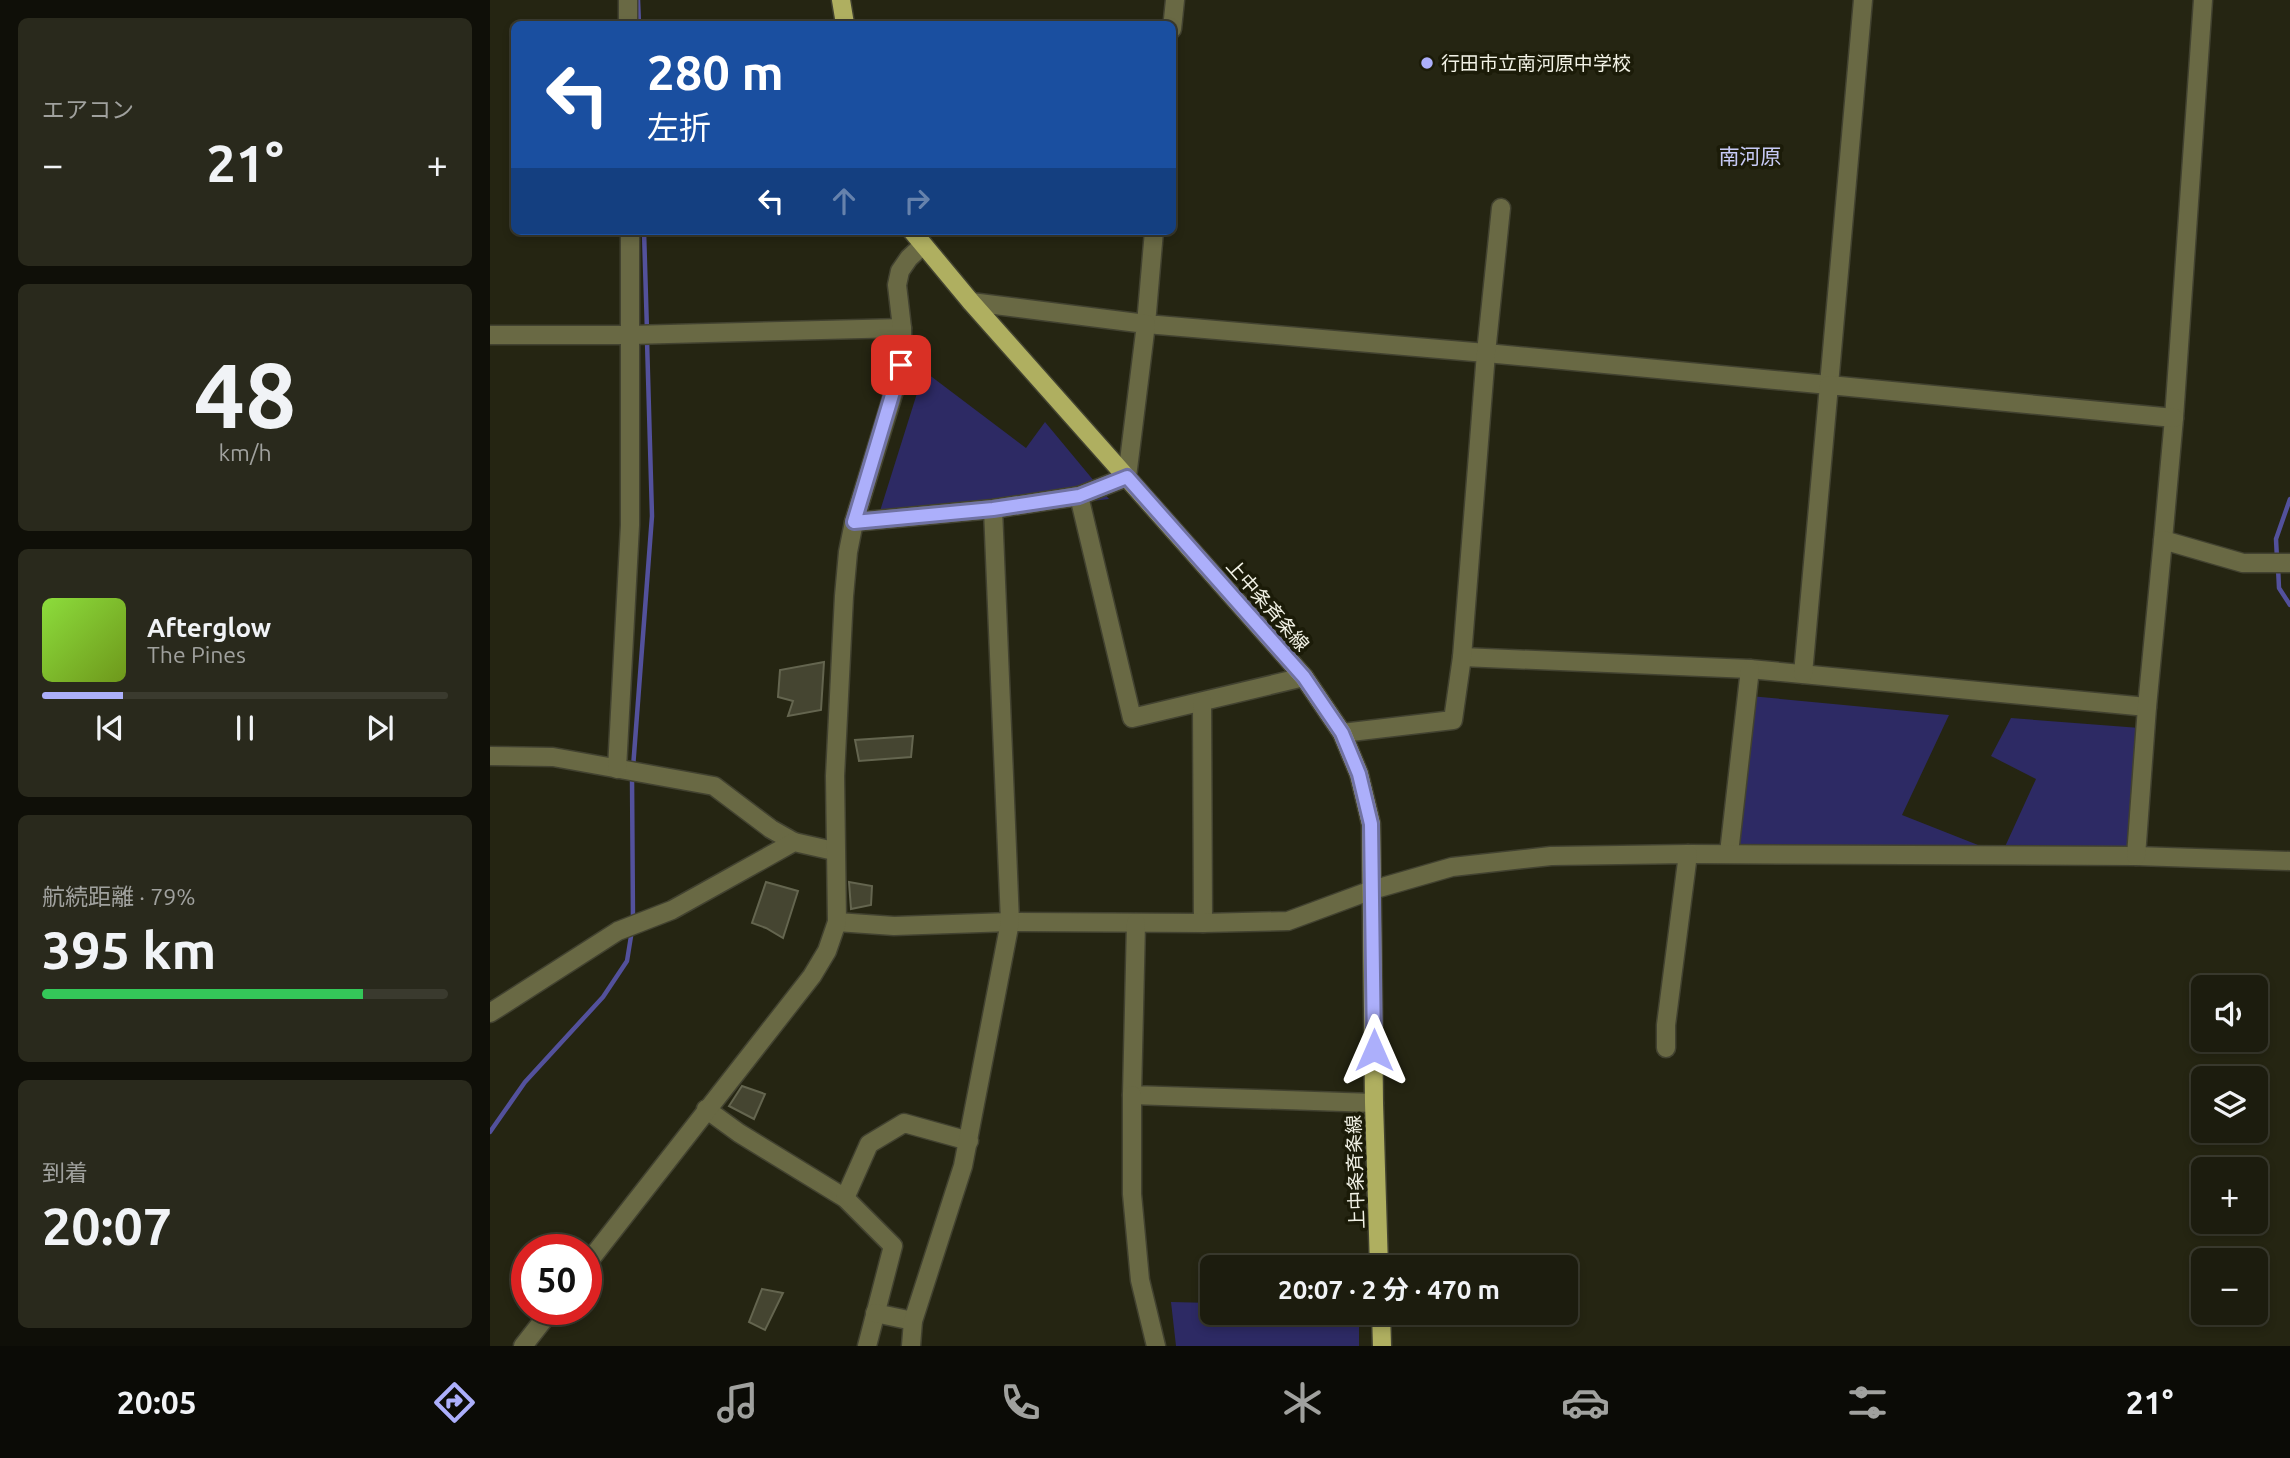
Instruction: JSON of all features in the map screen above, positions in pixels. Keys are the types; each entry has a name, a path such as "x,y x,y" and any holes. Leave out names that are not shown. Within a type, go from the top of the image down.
{"main road":[{"path":"841,0 844,21"},
{"name":"上中条斉条線","path":"918,238 971,302 1304,677 1342,733 1359,774 1371,824 1379,1255"},
{"path":"1381,1325 1382,1346"}],"street":[{"path":"628,0 628,21"},
{"path":"1173,21 1175,0"},
{"path":"1803,674 1863,0"},
{"path":"2136,856 2174,418 2203,0"},
{"path":"1342,733 1453,720 1462,657 1486,353 1501,208"},
{"path":"617,769 630,525 630,235"},
{"path":"854,522 993,509 1079,496 1127,477 1146,324 1154,235"},
{"path":"602,1244 812,976 827,951 837,922 834,851 837,715 844,596 854,522 901,365 897,285 900,271 918,238"},
{"path":"971,302 1146,324 2174,418"},
{"path":"490,335 631,335 901,328"},
{"path":"1079,496 1132,718 1304,677"},
{"path":"911,1346 913,1321 969,1141 1010,922 993,509"},
{"path":"2163,540 2243,563 2290,564"},
{"path":"1462,657 1750,669 2147,707"},
{"path":"1729,853 1750,669"},
{"path":"1202,702 1203,923"},
{"path":"490,756 553,757 715,786 771,829 794,842 834,851"},
{"path":"490,1013 618,931 671,909 794,842"},
{"path":"837,922 894,926 1010,922 1288,921 1373,890 1452,867 1551,856 1729,853 2136,856 2290,861"},
{"path":"1666,1048 1666,1024 1688,854"},
{"path":"1136,923 1132,1194 1140,1280 1156,1346"},
{"path":"1132,1095 1374,1103"},
{"path":"706,1109 739,1133 845,1198 892,1246 867,1346"},
{"path":"845,1198 869,1144 904,1123 969,1141"},
{"path":"875,1313 913,1321"},
{"path":"523,1346 539,1325"}],"shaded area":[{"path":"924,371 1026,448 1045,422 1109,499 875,527"},
{"path":"1750,696 1949,715 1902,815 1978,845 1969,863 1735,859"},
{"path":"2011,718 2140,728 2126,861 1998,862 2036,779 1991,756"},
{"path":"1171,1302 1200,1303 1200,1325 1359,1325 1359,1346 1176,1346"}],"building":[{"path":"824,662 821,710 788,716 793,701 778,697 780,670"},
{"path":"913,736 911,757 859,761 855,740"},
{"path":"766,882 798,891 783,938 752,923"},
{"path":"849,882 872,886 871,905 851,909"},
{"path":"742,1086 765,1094 754,1119 729,1106"},
{"path":"762,1289 783,1293 765,1330 749,1322"}],"waterway":[{"path":"638,0 639,21"},
{"path":"644,235 647,331"},
{"path":"633,768 652,516 647,340"},
{"path":"2277,559 2276,539 2290,499"},
{"path":"2278,567 2279,588 2290,605"},
{"path":"632,776 633,922"},
{"path":"490,1132 525,1082 603,997 627,961 632,930"}],"place":[{"name":"行田市立南河原中学校","path":"1427,63"}],"district":[{"name":"南河原","path":"1750,156"}],"route":[{"path":"901,365 854,522 993,509 1079,496 1127,477 1304,677 1342,733 1359,774 1371,824 1374,1050"}]}
